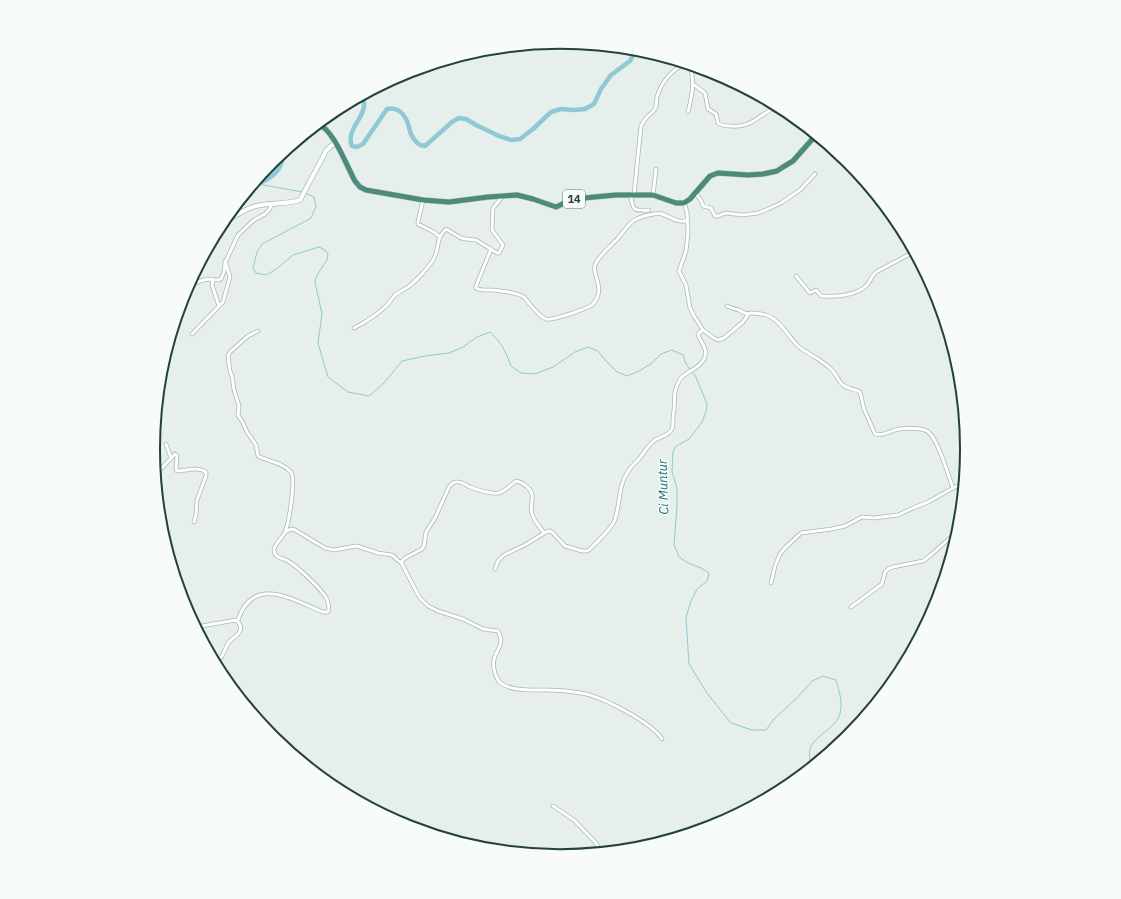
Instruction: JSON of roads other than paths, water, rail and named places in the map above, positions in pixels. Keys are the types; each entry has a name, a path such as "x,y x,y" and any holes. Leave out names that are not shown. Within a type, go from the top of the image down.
{"highway":[{"name":"14","path":"324,127 346,162 352,176 360,187 369,191 423,200 449,202 488,196 511,195 522,196 556,207 573,199 609,195 653,195 676,203 684,203"},
{"path":"684,203 690,199 710,176 718,173 748,175 763,174 784,168 793,161 813,139"}],"main road":[{"path":"234,218 254,206 282,204 300,200 326,151 335,143"}],"street":[{"path":"649,210 634,209 632,204 641,126 656,108 657,97 665,81 671,73 679,67"},
{"path":"688,112 693,84 692,71"},
{"path":"693,84 705,93 708,109 716,114 720,125 733,127 745,125 761,117 771,109"},
{"path":"653,195 656,169"},
{"path":"695,193 701,200 703,206 711,208 716,216 725,213 743,215 758,213 781,203 800,190 815,174"},
{"path":"354,328 372,318 388,305 396,294 409,286 425,269 434,258 438,247 439,236 445,230 447,229 461,238 476,240 499,253 504,246 492,230 493,208 503,195"},
{"path":"423,200 418,224 439,236"},
{"path":"684,203 688,220 687,243 679,271 686,285 692,312 703,330 715,339 722,339 744,320 748,314"},
{"path":"196,282 207,279 220,280 222,278 225,261 234,240 254,220 266,214 272,204"},
{"path":"491,249 476,288 480,290 521,295 541,316 545,319 549,319 565,316 592,305 597,298 599,290 595,264 633,221 639,217 659,213 682,222 688,220"},
{"path":"796,276 810,293 816,290 821,296 833,297 862,290 867,286 876,272 910,254"},
{"path":"192,334 223,302 230,277 225,261"},
{"path":"213,279 212,285 219,306"},
{"path":"727,306 734,310 748,314 758,314 774,319 780,323 798,347 832,370 847,388 860,392 865,413 876,435 894,430 906,429 923,430 930,433 938,449 953,488"},
{"path":"495,569 498,561 504,555 525,545 548,531 551,532 565,546 586,551 590,550 609,530 615,521 622,483 627,472 648,446 670,432 672,429 674,396 678,383 682,376 701,364 704,359 705,346 698,334 703,330"},
{"path":"219,659 229,642 240,631 241,628 238,620 242,610 246,604 258,596 266,593 282,596 323,612 328,612 329,610 327,599 324,594 288,561 277,556 274,548 285,532 292,498 292,475 280,465 258,455 256,445 246,432 243,423 238,416 239,406 234,390 228,356 229,353 248,336 258,331"},
{"path":"166,444 171,458"},
{"path":"161,469 174,455 177,455 177,471 198,469 205,471 206,474 197,500 194,522"},
{"path":"402,564 402,561 405,558 422,549 424,546 427,531 435,518 449,487 455,482 459,482 486,492 496,493 503,491 516,481 521,482 532,492 532,514 544,533"},
{"path":"771,583 775,566 780,554 800,533 845,526 862,517 874,518 898,515 959,486"},
{"path":"285,532 294,529 323,547 332,550 358,546 378,553 392,555 402,564 420,598 428,606 438,611 463,619 483,629 498,631 501,640 494,658 494,669 497,678 503,684 527,691 564,691 590,695 643,721 662,739"},
{"path":"851,607 882,584 885,572 888,569 923,561 951,537"},
{"path":"200,626 238,620"},
{"path":"553,806 570,816 596,843 598,848"}],"waterway":[{"path":"363,101 364,108 351,134 352,146 357,147 363,144 387,109 391,108 398,110 404,116 408,123 411,135 420,145 425,146 452,122 459,118 466,119 499,136 511,140 520,139 551,112 561,109 585,109 594,104 601,89 611,75 630,61 633,56"},
{"path":"262,182 276,172 282,161"},
{"name":"Ci Muntur","path":"260,184 302,192"},
{"name":"Ci Muntur","path":"305,193 314,197 316,206 311,218 262,244 257,252 253,268 256,273 266,275 275,270 293,255 319,247 325,250 328,254 327,260 317,275 315,282 322,314 318,343 328,377 348,392 369,396 384,383 402,361 449,353 463,347 477,337 490,332 503,348 511,366 521,373 535,374 553,367 575,352 588,347 598,351 617,372 627,376 652,363 661,354 672,350 683,355 686,364 696,377 707,404 702,422 689,439 675,447 673,452 672,472 677,488 674,545 679,557 709,573 707,581 697,589 686,617 689,664 707,693 731,723 752,730 766,730 774,719 798,697 812,681 823,676 836,680 841,701 840,714 831,727 813,743 810,749 811,761"}]}
